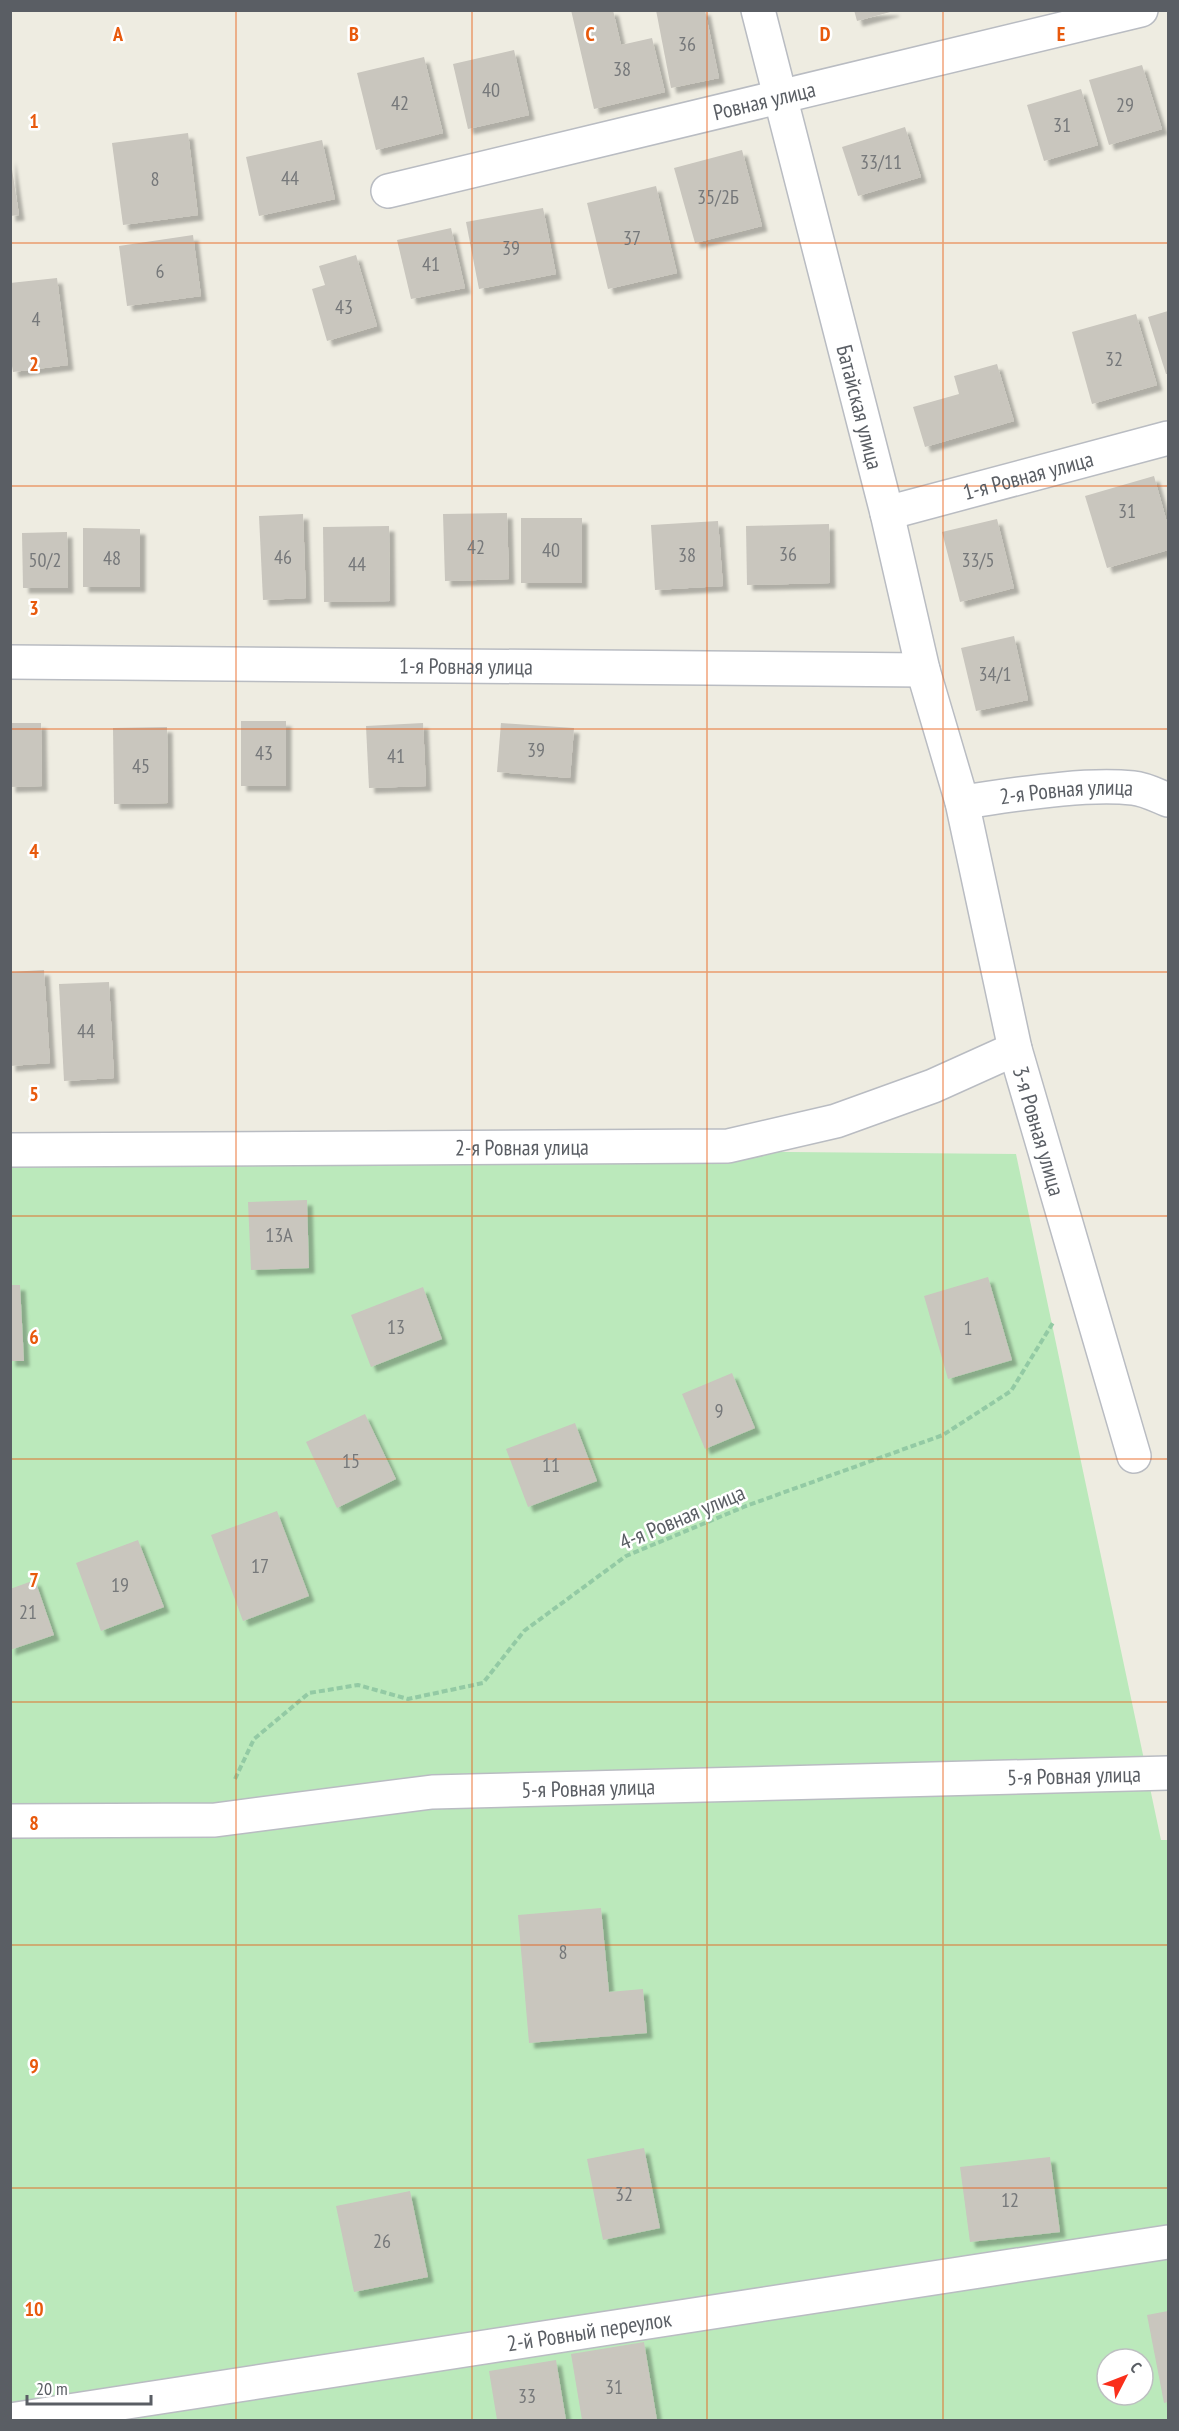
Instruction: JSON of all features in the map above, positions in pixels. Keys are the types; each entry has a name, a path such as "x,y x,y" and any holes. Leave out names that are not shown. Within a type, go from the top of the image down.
{"street":[{"name":"Батайская улица","path":"758,10 887,513 922,670 962,802"},
{"name":"Ровная улица","path":"388,191 1141,10"},
{"name":"1-я Ровная улица","path":"887,513 1168,438"},
{"name":"1-я Ровная улица","path":"10,662 922,670"},
{"name":"2-я Ровная улица","path":"962,802 1049,791 1104,788 1136,788 1168,800"},
{"name":"3-я Ровная улица","path":"962,802 1015,1049 1083,1275 1134,1456"},
{"name":"2-я Ровная улица","path":"10,1150 728,1146 836,1121 933,1086 1015,1049"},
{"name":"5-я Ровная улица","path":"10,1821 215,1820 432,1792 1168,1773"},
{"name":"2-й Ровный переулок","path":"10,2420 1168,2242"}],"path":[{"name":"4-я Ровная улица","path":"215,1820 254,1739 309,1693 358,1686 408,1699 483,1683 524,1631 626,1556 746,1506 943,1435 1011,1391 1083,1275"}],"green space":[{"path":"11,1145 1016,1154 1161,1840 1168,1840 1168,2420 11,2420"}],"building":[{"path":"571,10 613,10 621,45 652,38 665,92 594,109"},
{"path":"656,10 705,10 719,78 671,88"},
{"path":"854,10 894,10 894,11 857,21"},
{"path":"514,50 529,115 468,129 453,64"},
{"path":"424,57 443,133 376,150 357,73"},
{"path":"1142,65 1162,129 1109,145 1089,80"},
{"path":"1081,89 1098,145 1044,161 1027,105"},
{"path":"905,127 921,177 858,196 842,147"},
{"path":"188,133 198,215 123,225 112,143"},
{"path":"322,140 335,199 259,216 246,157"},
{"path":"742,150 762,226 695,243 674,168"},
{"path":"10,156 19,215 10,216"},
{"path":"656,186 677,273 608,289 587,203"},
{"path":"543,208 556,274 479,289 466,222"},
{"path":"451,228 465,288 411,299 397,240"},
{"path":"193,235 201,296 127,306 119,246"},
{"path":"356,255 377,326 327,341 312,289 325,285 319,266"},
{"path":"57,278 68,365 13,372 10,354 10,283"},
{"path":"1168,311 1168,374 1166,374 1148,317"},
{"path":"1136,314 1157,385 1092,404 1072,332"},
{"path":"997,364 1014,421 925,447 913,407 959,394 954,376"},
{"path":"1154,476 1168,526 1168,550 1107,568 1085,496"},
{"path":"507,513 509,579 445,581 443,514"},
{"path":"303,514 306,598 263,600 259,516"},
{"path":"521,518 582,518 582,583 521,583"},
{"path":"997,519 1014,588 960,602 942,532"},
{"path":"718,521 723,586 655,590 651,525"},
{"path":"829,524 830,583 747,585 746,526"},
{"path":"389,526 390,601 324,602 323,527"},
{"path":"83,528 140,529 140,587 83,587"},
{"path":"67,532 68,588 23,588 22,533"},
{"path":"1014,636 1028,700 976,711 961,648"},
{"path":"241,721 286,721 286,786 241,786"},
{"path":"10,723 41,723 42,786 10,787"},
{"path":"423,723 426,786 369,788 366,726"},
{"path":"501,723 574,728 570,778 497,772"},
{"path":"167,727 168,803 114,804 113,728"},
{"path":"44,970 50,1063 10,1066 10,972"},
{"path":"109,982 114,1078 64,1081 59,984"},
{"path":"307,1200 309,1268 251,1270 248,1202"},
{"path":"988,1277 1012,1360 948,1379 924,1296"},
{"path":"10,1285 20,1285 24,1361 10,1361"},
{"path":"423,1287 442,1339 371,1367 351,1315"},
{"path":"732,1373 755,1428 705,1449 682,1394"},
{"path":"365,1414 396,1479 337,1508 306,1442"},
{"path":"575,1423 597,1481 528,1507 506,1449"},
{"path":"277,1511 309,1596 243,1621 211,1535"},
{"path":"138,1540 164,1607 101,1631 76,1563"},
{"path":"35,1580 54,1635 10,1650 10,1589"},
{"path":"601,1908 609,1992 643,1989 647,2033 529,2043 518,1915"},
{"path":"644,2148 660,2228 603,2240 587,2159"},
{"path":"1050,2157 1060,2232 970,2242 960,2167"},
{"path":"410,2191 428,2277 354,2292 336,2206"},
{"path":"1168,2311 1168,2402 1164,2403 1155,2347 1147,2315"},
{"path":"644,2342 657,2420 582,2420 571,2354"},
{"path":"556,2360 566,2420 497,2420 489,2371"}]}
